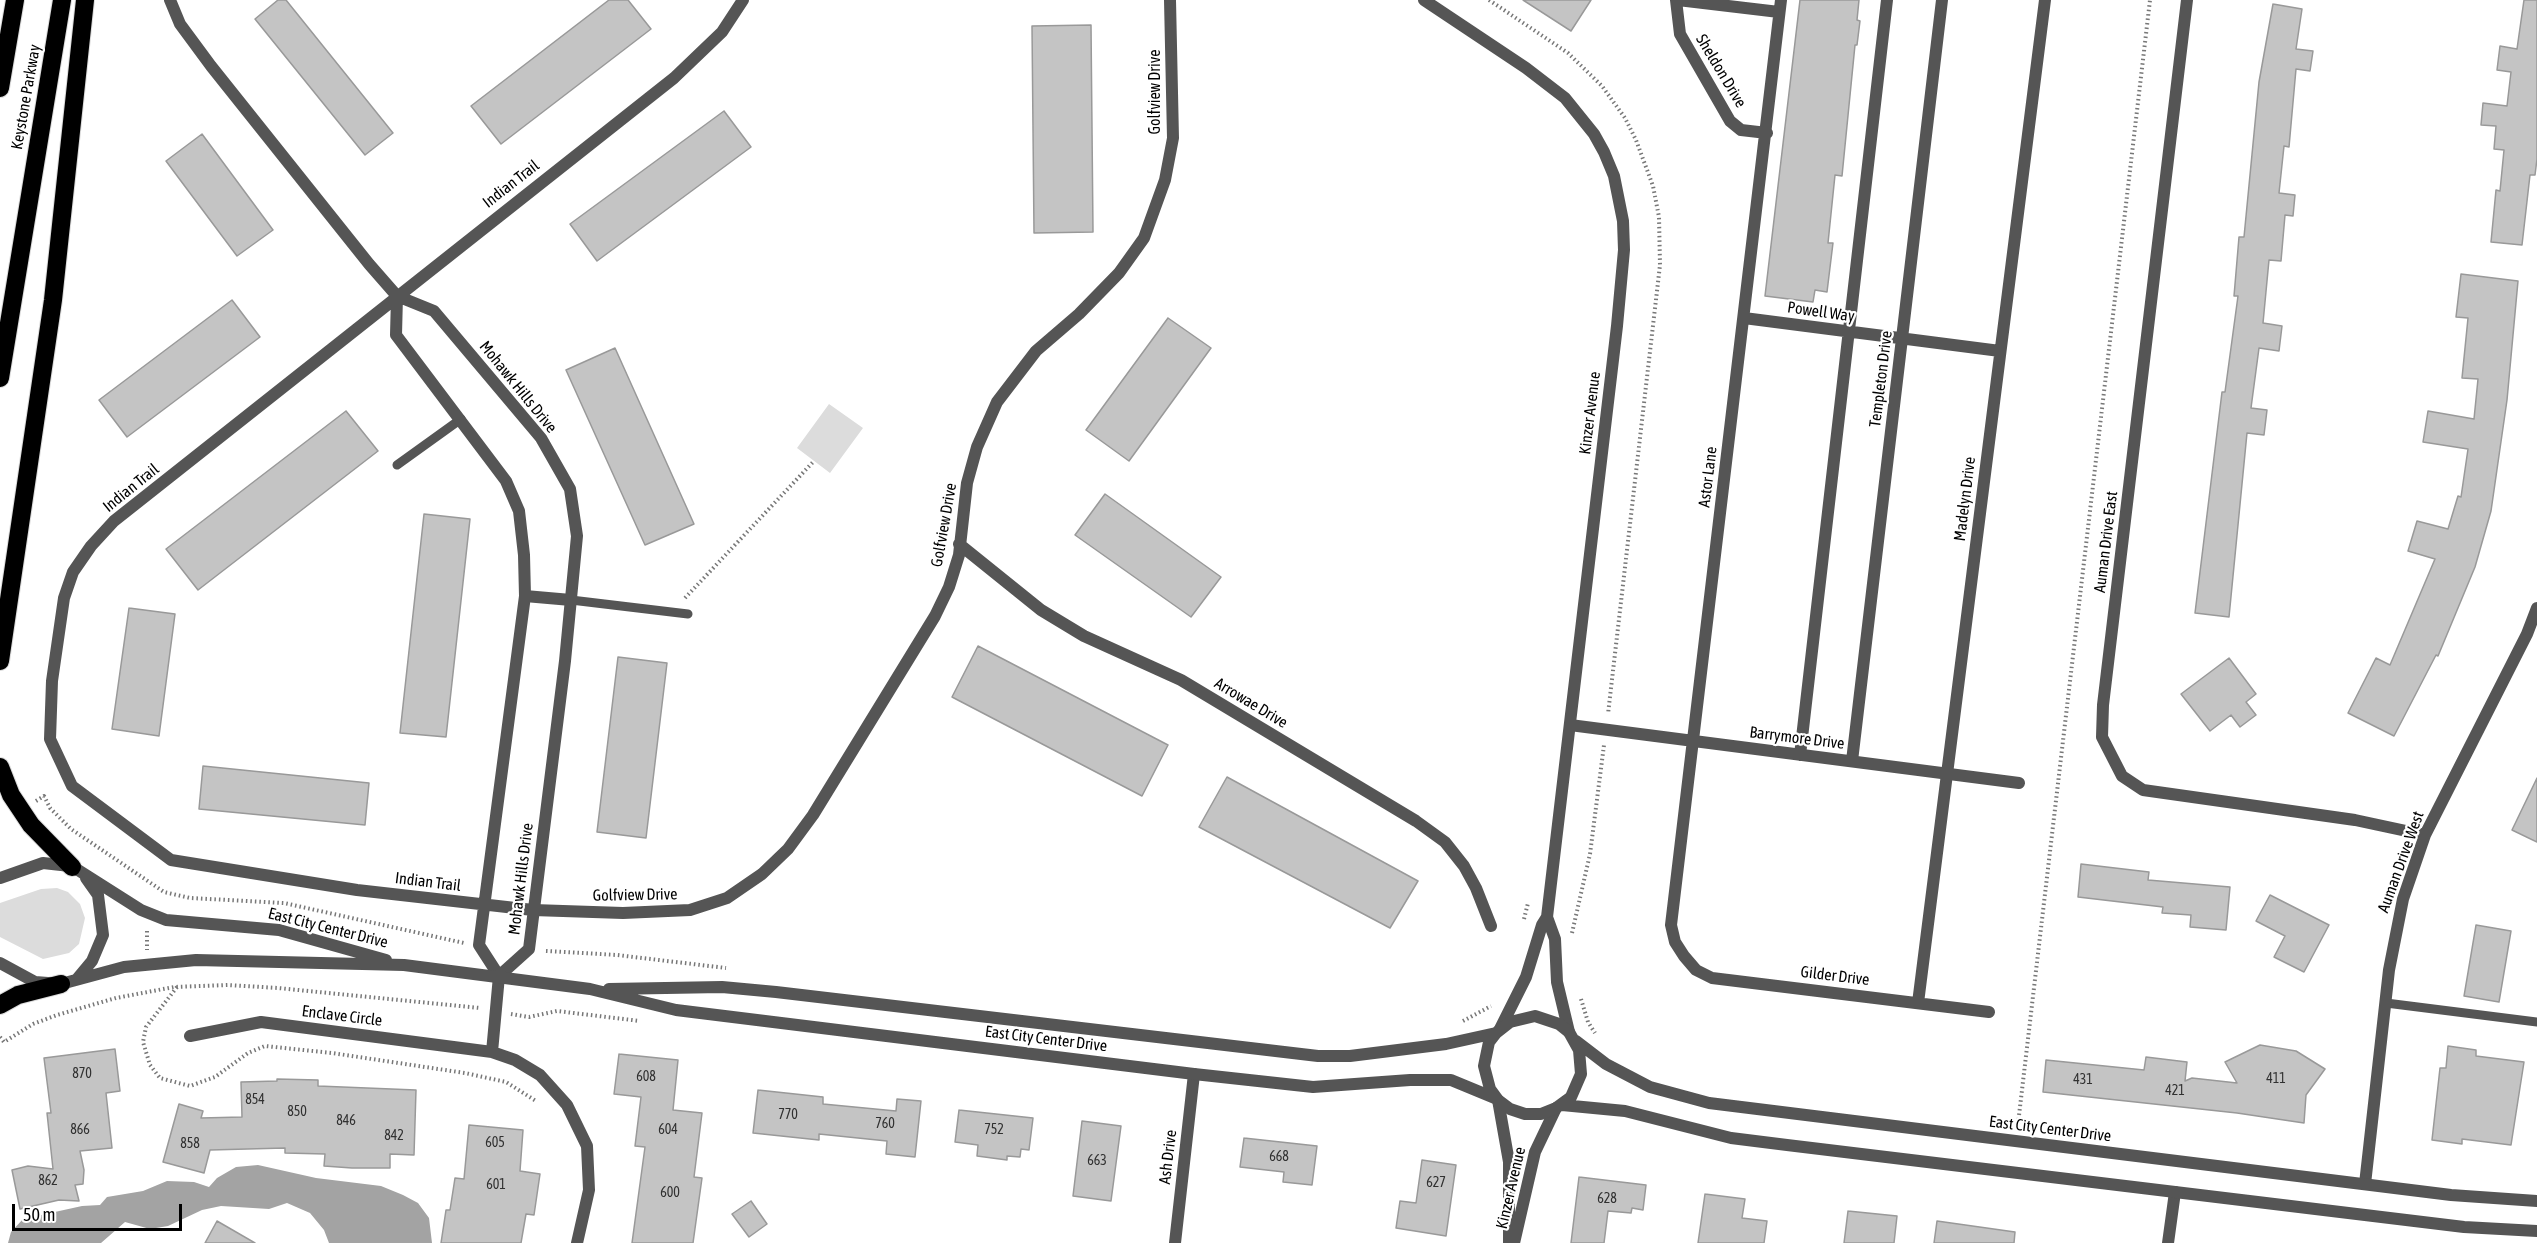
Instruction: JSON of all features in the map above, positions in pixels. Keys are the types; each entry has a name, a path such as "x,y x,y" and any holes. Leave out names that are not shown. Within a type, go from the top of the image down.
{"highway":[{"name":"Keystone Parkway","path":"0,88 15,0"},
{"name":"Keystone Parkway","path":"0,378 62,0"},
{"path":"0,661 53,300 85,0"},
{"path":"0,767 11,795 31,825 75,869"},
{"path":"0,1005 18,995 69,981"}],"street":[{"path":"170,0 180,24 211,66 397,296"},
{"name":"Indian Trail","path":"507,908 357,890 203,867 171,860 72,786 50,740 52,681 64,598 73,572 91,546 114,522 674,78 722,32 742,0"},
{"name":"Golfview Drive","path":"507,908 623,913 690,910 727,898 762,874 788,849 813,815 935,616 949,587 959,544 967,483 977,447 997,402 1036,351 1079,314 1119,273 1144,238 1165,180 1173,138 1170,0"},
{"name":"Kinzer Avenue","path":"1424,0 1533,73 1565,98 1594,134 1604,152 1614,176 1623,221 1622,277 1547,916 1515,1004 1498,1031"},
{"path":"1677,0 1780,6"},
{"name":"Sheldon Drive","path":"1677,0 1680,34 1730,121 1741,130 1767,133"},
{"path":"1800,755 1887,0"},
{"name":"Templeton Drive","path":"1852,761 1942,0"},
{"name":"Madelyn Drive","path":"1918,1003 2044,0"},
{"name":"Auman Drive East","path":"2187,0 2103,705 2102,737 2122,776 2143,790 2355,820 2425,835"},
{"name":"Astor Lane","path":"1684,956 1675,942 1671,925 1767,133 1780,6"},
{"name":"Mohawk Hills Drive","path":"479,945 525,596 524,555 519,511 506,481 396,335 397,296 434,310 541,438 570,489 577,536 529,949 499,976"},
{"name":"Powell Way","path":"1744,318 2000,351"},
{"name":"Arrowae Drive","path":"959,544 1041,610 1067,626 1181,680 1445,842 1464,866 1491,926"},
{"path":"525,596 571,600"},
{"name":"Auman Drive West","path":"2365,1184 2395,930 2425,835 2527,634 2537,608"},
{"name":"Barrymore Drive","path":"1570,725 2019,783"},
{"path":"0,878 43,863 56,862 75,869 98,894 103,927 99,947 69,981"},
{"name":"East City Center Drive","path":"75,869 153,915 195,925 243,925 279,930 404,965"},
{"name":"Kinzer Avenue","path":"1547,916 1553,931 1558,990 1571,1036"},
{"path":"479,945 499,976 492,1052"},
{"name":"Gilder Drive","path":"1684,956 1696,970 1712,978 1989,1012"},
{"name":"East City Center Drive","path":"0,963 34,982 69,981 149,964 221,959 404,965 590,989 676,1010 1194,1074 1313,1087 1438,1079 1461,1083 1498,1100"},
{"name":"East City Center Drive","path":"590,989 722,987 1318,1056 1410,1050 1498,1031"},
{"path":"1535,1017 1553,1021 1571,1036 1580,1050 1581,1074 1571,1097 1559,1107 1541,1114 1525,1114 1510,1109 1498,1100 1485,1078 1484,1066 1487,1048 1498,1031 1516,1020 1535,1017"},
{"name":"Enclave Circle","path":"190,1036 261,1022 492,1052 515,1060 540,1075 567,1105 587,1146 589,1190 577,1243"},
{"name":"East City Center Drive","path":"1571,1036 1621,1073 1650,1087 1709,1103 2471,1197 2537,1201"},
{"name":"Ash Drive","path":"1174,1243 1194,1074"},
{"name":"Kinzer Avenue","path":"1498,1100 1509,1162 1509,1243"},
{"path":"1559,1107 1625,1111 1731,1138 2464,1227 2537,1231"},
{"name":"Kinzer Avenue","path":"1514,1243 1535,1152 1559,1107"},
{"path":"2168,1243 2175,1192"}],"lane":[{"path":"397,465 461,420"},
{"path":"571,600 688,614"},
{"path":"2386,1003 2537,1022"}],"path":[{"path":"2018,1124 2150,0"},
{"path":"671,612 814,461"},
{"path":"44,796 50,808 71,829 164,892 190,898 284,903 421,932 456,942 479,945"},
{"path":"153,990 146,932 164,892"},
{"path":"529,949 581,955 617,955 737,969"},
{"path":"0,1037 4,1042 33,1024 57,1015 153,990 177,987 228,985 278,988 425,1004 467,1006 496,1012"},
{"path":"177,987 146,1027 143,1042 150,1065 160,1078 190,1086 215,1077 248,1053 265,1046 332,1053 465,1073 506,1082 536,1101"},
{"path":"1578,989 1588,1022 1601,1039"},
{"path":"1459,1022 1480,1014 1496,1001"},
{"path":"2007,1122 2029,1125"}],"shaded area":[{"path":"829,404 863,428 830,473 797,448"},
{"path":"57,888 68,892 80,904 85,918 79,944 69,953 43,959 0,937 0,903 41,889"},
{"path":"258,1165 316,1178 381,1186 403,1195 418,1203 429,1218 432,1243 329,1243 324,1230 310,1213 287,1203 269,1209 221,1206 202,1210 168,1226 150,1229 125,1222 101,1243 8,1243 11,1232 23,1219 82,1206 100,1205 107,1197 143,1191 167,1181 194,1182 209,1187 217,1178 236,1167"}],"building":[{"path":"278,0 286,0 393,133 365,155 255,19"},
{"path":"609,0 628,0 651,29 501,144 471,106"},
{"path":"1523,0 1591,0 1571,31"},
{"path":"1800,0 1859,0 1857,20 1860,21 1857,45 1855,45 1842,176 1835,175 1828,243 1833,243 1827,292 1815,290 1813,302 1765,296"},
{"path":"2524,0 2537,0 2537,159 2535,175 2530,175 2522,245 2491,242 2496,190 2500,191 2504,150 2494,149 2496,126 2481,125 2483,103 2507,106 2511,72 2497,70 2500,46 2517,49"},
{"path":"2273,4 2302,9 2296,49 2313,51 2310,71 2296,69 2289,147 2284,146 2279,193 2295,195 2293,216 2285,215 2281,261 2269,260 2263,323 2282,326 2279,351 2259,348 2251,408 2267,410 2264,435 2247,433 2229,617 2195,613 2222,392 2225,392 2238,296 2234,296 2239,237 2244,237 2259,82"},
{"path":"1091,25 1093,232 1034,233 1032,26"},
{"path":"724,111 751,147 597,261 570,224"},
{"path":"202,134 273,230 237,256 166,161"},
{"path":"2461,274 2518,281 2507,400 2491,511 2475,567 2438,656 2436,655 2394,736 2348,713 2376,658 2390,665 2435,559 2408,551 2417,521 2448,529 2458,496 2461,497 2468,449 2423,442 2428,411 2474,419 2478,379 2462,378 2468,318 2456,317"},
{"path":"232,300 260,337 127,437 99,400"},
{"path":"1168,318 1211,348 1129,461 1086,430"},
{"path":"615,348 694,524 645,545 566,370"},
{"path":"346,411 378,451 198,590 166,549"},
{"path":"1105,494 1221,577 1191,617 1075,535"},
{"path":"424,514 470,519 446,737 400,733"},
{"path":"129,608 175,614 159,736 112,729"},
{"path":"978,646 1168,745 1142,796 952,697"},
{"path":"618,657 667,663 646,838 597,832"},
{"path":"2229,658 2256,694 2246,702 2256,715 2240,727 2231,715 2210,731 2181,694"},
{"path":"203,766 369,783 365,825 199,809"},
{"path":"1227,777 1418,881 1390,928 1199,827"},
{"path":"2537,778 2537,842 2512,830"},
{"path":"2081,864 2149,872 2148,880 2230,887 2226,930 2190,927 2191,915 2162,913 2163,907 2078,897"},
{"path":"2270,895 2329,925 2304,972 2274,957 2285,936 2256,921"},
{"path":"2476,925 2511,931 2499,1002 2464,996"},
{"path":"2260,1045 2296,1051 2325,1069 2306,1095 2304,1123 2237,1113 2043,1092 2046,1060 2144,1070 2146,1057 2187,1062 2185,1081 2192,1078 2237,1083 2225,1062"},
{"path":"2448,1046 2476,1050 2476,1056 2524,1062 2511,1145 2462,1139 2462,1144 2432,1140 2440,1068 2446,1068"},
{"path":"115,1049 120,1091 106,1093 112,1148 80,1151 84,1170 83,1184 75,1185 79,1201 59,1200 20,1209 12,1170 28,1166 53,1169 47,1113 51,1113 44,1058"},
{"path":"619,1054 678,1060 673,1110 702,1113 694,1177 702,1178 693,1243 632,1243 645,1147 635,1146 641,1097 614,1094"},
{"path":"277,1079 318,1080 318,1086 416,1090 414,1155 390,1154 390,1168 324,1166 325,1154 285,1153 285,1148 210,1150 204,1173 163,1162 179,1104 203,1111 201,1118 242,1117 241,1082 277,1081"},
{"path":"758,1090 823,1097 823,1104 896,1111 897,1099 921,1101 915,1157 886,1154 887,1141 819,1134 819,1140 753,1133"},
{"path":"959,1110 1033,1118 1029,1150 1021,1149 1020,1157 1007,1156 1007,1160 977,1156 978,1145 955,1142"},
{"path":"1082,1121 1121,1126 1111,1201 1073,1196"},
{"path":"469,1125 523,1130 520,1171 540,1174 534,1215 526,1214 521,1243 441,1243 446,1210 450,1210 455,1178 464,1179"},
{"path":"1244,1138 1317,1146 1312,1185 1283,1182 1284,1172 1240,1167"},
{"path":"1422,1160 1456,1165 1446,1236 1396,1228 1400,1201 1416,1203"},
{"path":"1579,1177 1646,1185 1643,1210 1632,1208 1631,1213 1608,1211 1604,1243 1571,1243"},
{"path":"1705,1194 1745,1199 1742,1218 1767,1221 1764,1243 1698,1243"},
{"path":"751,1201 767,1224 749,1237 732,1214"},
{"path":"1848,1211 1897,1216 1894,1243 1844,1243"},
{"path":"217,1221 255,1243 205,1243"},
{"path":"1937,1221 2015,1232 2014,1243 1934,1243"}]}
